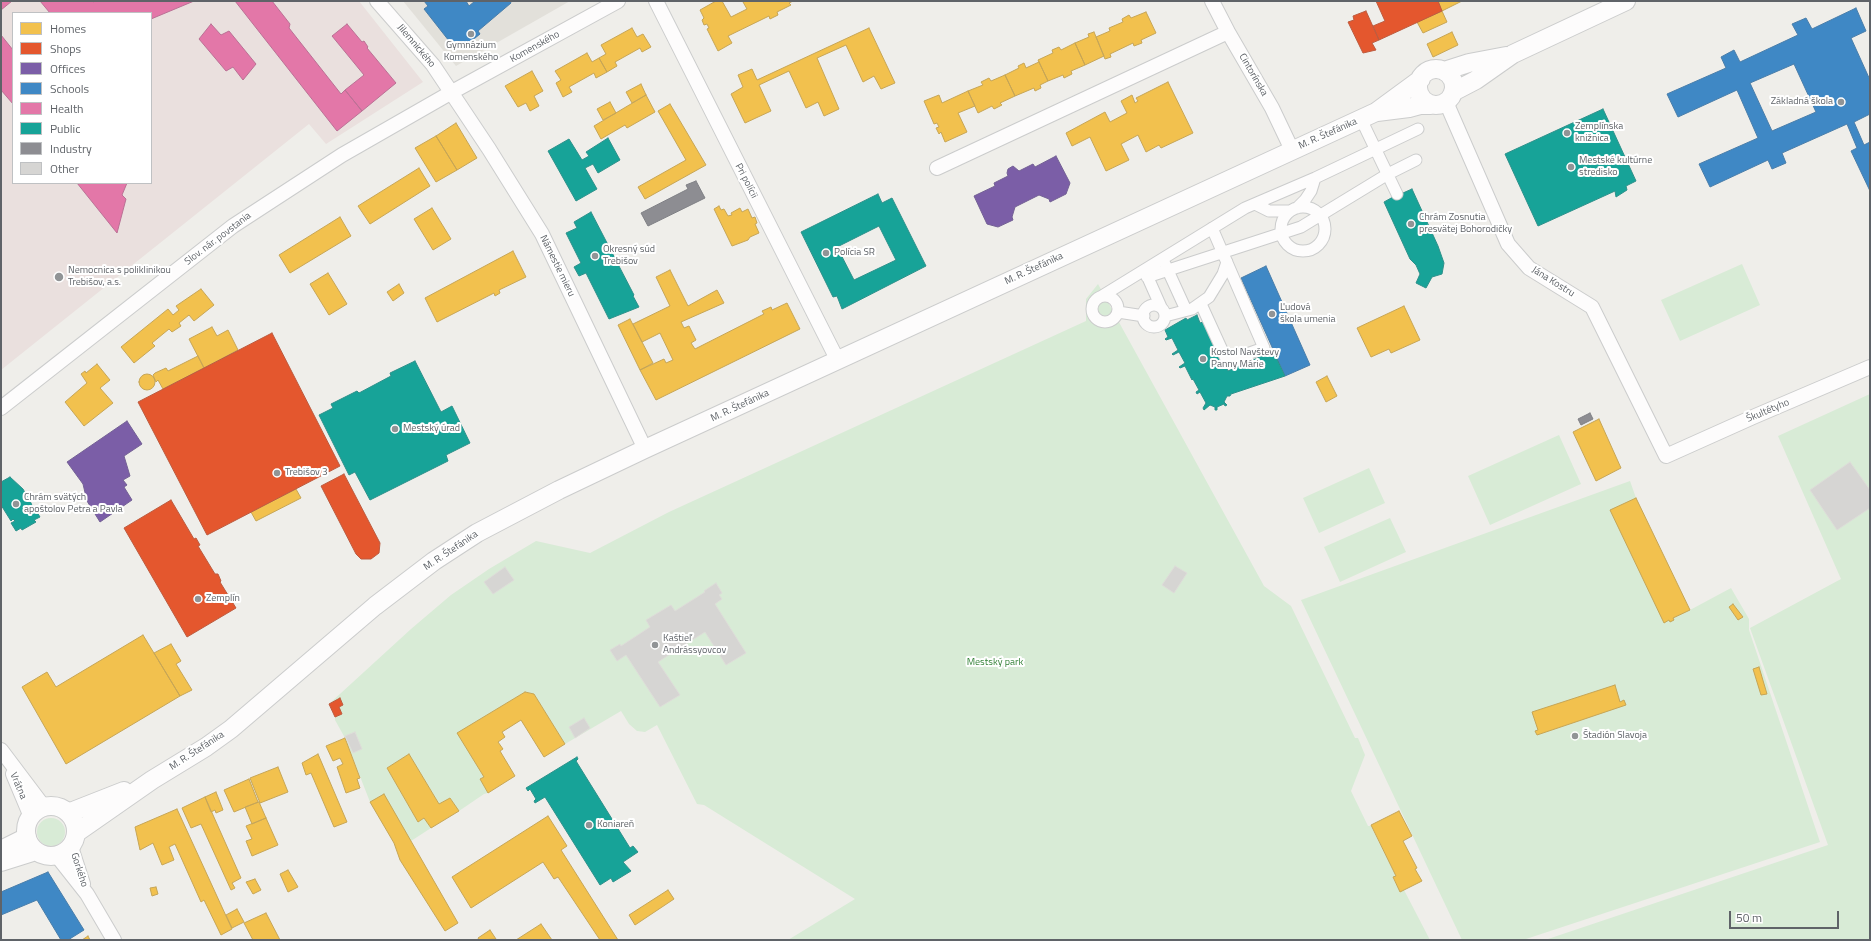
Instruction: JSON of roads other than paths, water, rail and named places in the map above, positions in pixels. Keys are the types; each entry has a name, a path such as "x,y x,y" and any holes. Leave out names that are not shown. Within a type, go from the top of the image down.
{"street":[{"name":"Jilemnického","path":"377,1 433,65 452,92"},
{"name":"Komenského","path":"452,92 618,1"},
{"name":"Pri polícii","path":"656,1 838,361"},
{"name":"Cintorínska","path":"1212,1 1228,32 1272,108 1292,150"},
{"name":"M. R. Štefánika","path":"1368,115 1444,100 1513,54 1626,1"},
{"path":"937,168 1228,32"},
{"name":"M. R. Štefánika","path":"1444,71 1469,63 1513,54"},
{"path":"1431,70 1444,71 1452,80 1444,100 1424,100 1419,92 1421,79 1431,70"},
{"name":"M. R. Štefánika","path":"68,845 152,780 206,747 230,729 375,606 455,547 509,515 645,449 1368,115 1421,79"},
{"name":"Slov. nár. povstania","path":"1,408 233,226 342,155 452,92"},
{"name":"Námestie mieru","path":"452,92 542,234 645,449"},
{"name":"Jána Kostru","path":"1444,100 1508,244 1529,268 1592,307 1666,456"},
{"path":"1368,115 1376,149 1397,194"},
{"path":"1102,296 1111,297 1117,304 1118,312 1113,319 1106,322 1094,317 1091,309 1092,304 1098,298 1102,296 1146,274 1163,259 1244,208 1315,178 1418,129"},
{"path":"1146,274 1226,257 1301,227 1388,174 1416,160"},
{"path":"1255,204 1269,211 1294,209 1312,209 1320,216 1324,226 1324,232 1322,239 1312,248 1306,250 1293,248 1287,244 1282,234 1282,223 1285,216 1294,209 1305,200 1311,191 1315,178"},
{"path":"1201,304 1227,361 1264,348 1226,257 1212,228"},
{"path":"1146,274 1163,312 1162,323 1156,327 1146,323 1144,316 1146,310 1151,306 1163,312 1181,315 1201,304 1209,297 1216,287 1226,257"},
{"path":"1163,259 1168,270 1181,315"},
{"path":"1118,312 1144,316"},
{"name":"Škultétyho","path":"1666,456 1870,367"},
{"name":"Vrátna","path":"3,752 37,812"},
{"name":"M. R. Štefánika","path":"68,813 152,780"},
{"path":"55,806 68,813 75,822 68,845 46,856 32,844 26,829 37,812 55,806"},
{"path":"1,850 32,844"},
{"path":"1,862 32,844"},
{"name":"Gorkého","path":"68,845 87,894 114,940"}],"place":[{"name":"Gymnázium Komenského","path":"471,34"},
{"name":"Základná škola","path":"1841,102"},
{"name":"Zemplínska knižnica","path":"1567,133"},
{"name":"Mestské kultúrne stredisko","path":"1571,167"},
{"name":"Chrám Zosnutia presvätej Bohorodičky","path":"1411,224"},
{"name":"Polícia SR","path":"826,253"},
{"name":"Okresný súd Trebišov","path":"595,256"},
{"name":"Nemocnica s poliklinikou Trebišov, a.s.","path":"59,277"},
{"name":"Ľudová škola umenia","path":"1272,314"},
{"name":"Kostol Navštevy Panny Márie","path":"1203,359"},
{"name":"Mestský úrad","path":"395,429"},
{"name":"Trebišov 3","path":"277,473"},
{"name":"Chrám svätých apoštolov Petra a Pavla","path":"16,504"},
{"name":"Zemplín","path":"198,599"},
{"name":"Kaštieľ Andrássyovcov","path":"655,645"},
{"name":"Štadión Slavoja","path":"1575,736"},
{"name":"Koniareň","path":"589,825"}],"park label":[{"name":"Mestský park","path":"995,663"}]}
